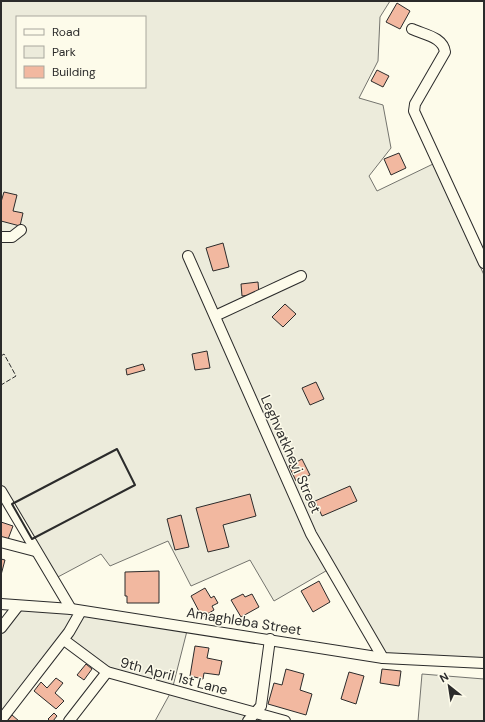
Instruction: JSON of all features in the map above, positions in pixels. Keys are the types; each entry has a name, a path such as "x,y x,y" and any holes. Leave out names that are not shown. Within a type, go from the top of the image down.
{"street":[{"path":"412,29 441,41 444,45 445,52 415,104 414,111 484,263"},
{"path":"1,237 12,237 21,230"},
{"name":"Leghvatkhevi Street","path":"188,256 311,534 383,658"},
{"path":"215,316 301,276"},
{"path":"1,491 35,551 76,610 64,640 1,720"},
{"path":"1,542 35,551"},
{"name":"Amaghleba Street","path":"1,604 76,610 270,639 383,658 484,663"},
{"path":"1,628 18,606"},
{"path":"251,717 261,706 270,639"},
{"name":"9th April 1st Lane","path":"64,640 107,672 251,717 285,721"},
{"path":"69,721 107,672"}],"green space":[{"path":"1,1 390,1 380,17 378,61 359,98 383,105 391,148 369,176 377,191 433,164 484,275 484,663 383,658 331,568 274,601 250,560 191,586 168,541 110,566 101,554 56,578 1,487"},
{"path":"18,606 188,627 172,690 107,672 64,640 1,720 1,628"},
{"path":"422,674 484,679 484,721 418,721"},
{"path":"172,690 285,721 155,721"}],"building":[{"path":"397,3 410,11 400,29 386,22"},
{"path":"377,70 389,76 383,87 371,81"},
{"path":"399,153 406,168 391,175 384,159"},
{"path":"4,192 17,195 13,211 23,213 20,226 1,221 1,202"},
{"path":"223,243 229,267 213,271 206,248"},
{"path":"258,282 259,294 242,296 241,284"},
{"path":"285,304 296,314 283,327 272,317"},
{"path":"207,351 210,368 195,370 192,354"},
{"path":"143,364 145,370 127,375 126,369"},
{"path":"316,382 324,399 310,405 302,388"},
{"path":"302,459 310,475 296,481 289,466"},
{"path":"350,486 357,501 322,516 315,501"},
{"path":"250,494 256,516 223,525 229,547 208,552 196,508"},
{"path":"181,515 189,547 175,550 167,519"},
{"path":"1,522 13,526 7,542 1,540"},
{"path":"1,559 5,560 1,575"},
{"path":"159,571 159,603 127,603 127,596 125,596 125,572"},
{"path":"319,581 330,602 313,612 301,591"},
{"path":"205,588 211,598 214,596 218,603 212,606 214,610 202,617 191,596"},
{"path":"243,594 245,597 252,594 259,607 241,617 231,600"},
{"path":"195,646 209,648 207,658 222,661 219,675 204,673 203,679 190,676"},
{"path":"86,664 92,669 84,680 77,675"},
{"path":"286,669 304,674 300,690 312,694 306,715 268,704 274,683 282,685"},
{"path":"382,669 401,671 399,686 380,683"},
{"path":"349,672 364,676 356,704 341,699"},
{"path":"56,678 63,683 55,693 64,701 56,709 34,691 41,682 47,688"},
{"path":"54,713 57,716 53,721 50,721 48,719"},
{"path":"12,715 19,721 7,721"}],"fence":[{"path":"1,356 4,354 16,376 1,385"}],"wall":[{"path":"117,449 135,485 32,539 12,504 117,449"}]}
